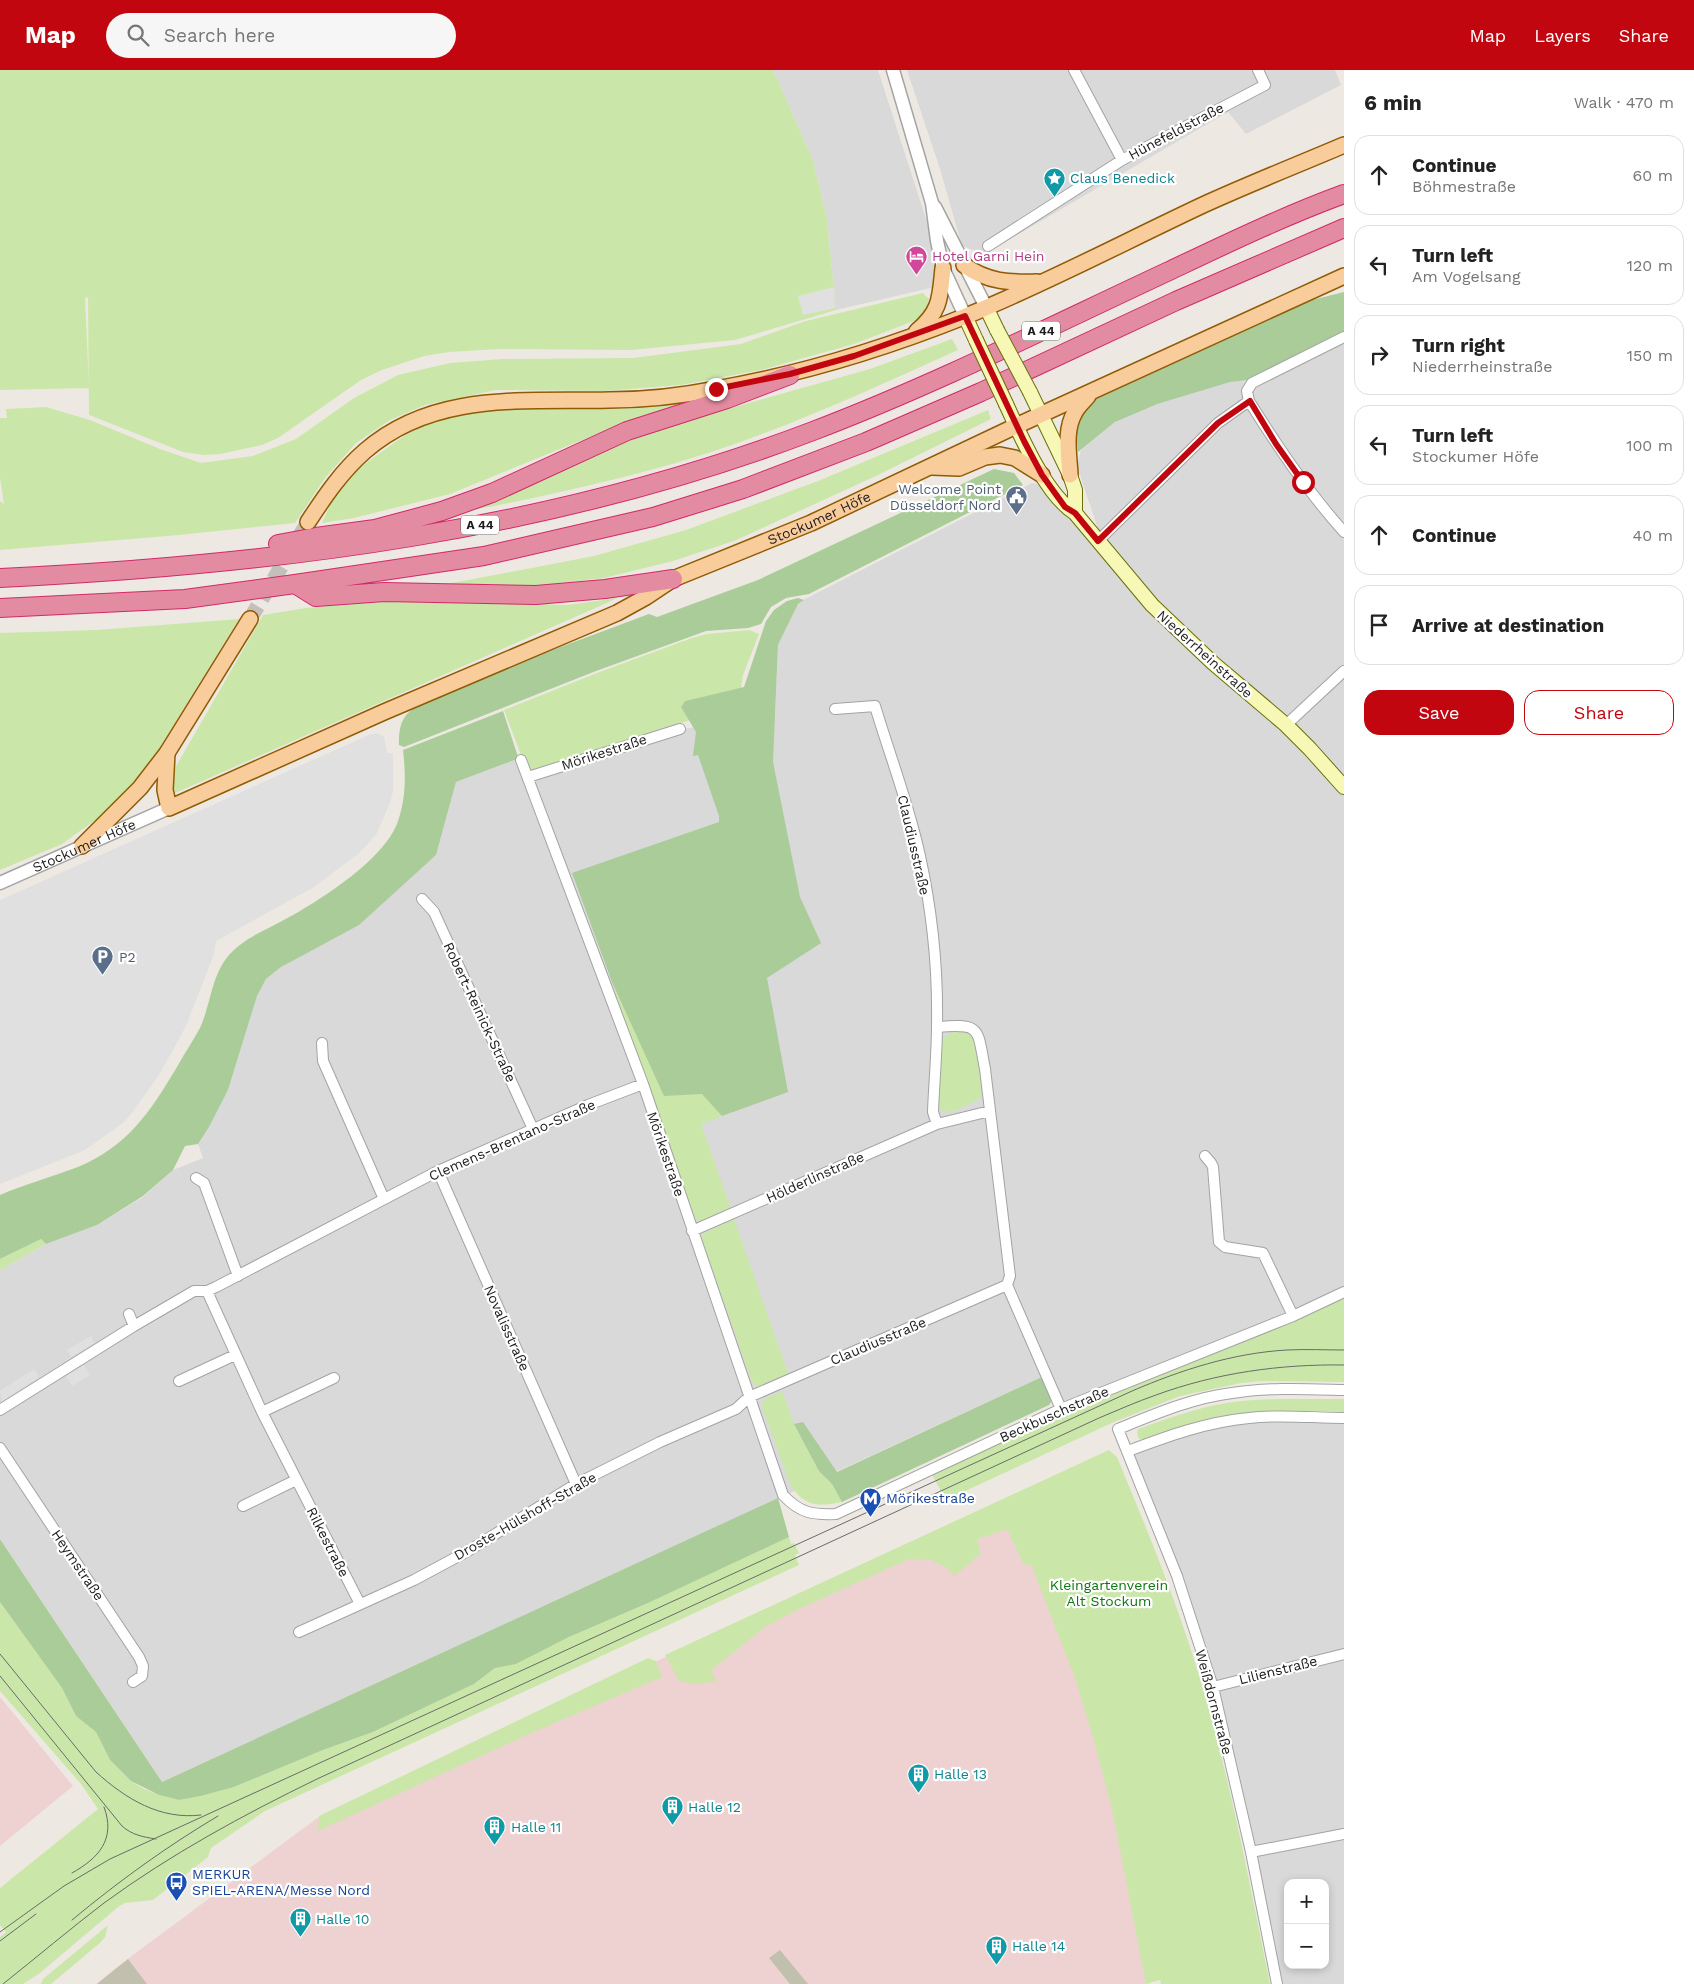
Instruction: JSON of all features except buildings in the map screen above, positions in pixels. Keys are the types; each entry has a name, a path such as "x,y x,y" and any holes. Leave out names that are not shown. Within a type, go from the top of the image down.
{"highway":[{"name":"A 44","path":"0,578 66,575 220,562 386,541 508,520 645,487 748,455 880,404 1224,245 1344,194"},
{"name":"A 44","path":"0,608 185,599 295,584 493,554 653,517 808,466 866,442 981,392 1176,301 1344,228"},
{"path":"220,562 264,547 316,536 375,529 442,511 492,493 627,431 727,399 790,374"},
{"path":"295,584 316,597 384,592 536,595 605,589 673,579"}],"main road":[{"path":"308,522 330,489 366,450 414,421 469,404 498,401 611,400 658,397 716,389 790,374 854,356 986,307 1044,282 1205,204 1344,145"},
{"path":"964,265 975,273 991,279 1019,283 1044,282"},
{"path":"911,336 928,322 937,308 943,268"},
{"name":"Stockumer Höfe","path":"168,808 384,712 617,613 673,579 811,523 1016,426 1344,276"},
{"name":"Niederrheinstraße","path":"986,307 1070,475 1075,490 1075,513"},
{"name":"Niederrheinstraße","path":"965,316 1016,426 1042,475 1065,507 1075,513 1152,606 1213,663 1286,726 1344,786"},
{"path":"1070,475 1068,437 1070,425 1075,412 1092,391"},
{"path":"928,467 959,468 985,457 1000,455 1015,458 1042,475"},
{"path":"82,846 140,788 167,753 250,619"},
{"path":"167,753 165,790 168,808"}],"street":[{"name":"Niederrheinstraße","path":"893,70 932,203 936,241 943,268 965,316"},
{"path":"1074,70 1122,160"},
{"path":"1080,82 1083,70"},
{"name":"Hünefeldstraße","path":"988,246 1122,160 1265,85 1258,70"},
{"name":"Niederrheinstraße","path":"932,203 947,227 986,307"},
{"path":"1344,338 1255,381 1247,391 1250,401 1276,444 1324,510 1344,532"},
{"path":"1098,541 1218,423 1250,401"},
{"path":"1286,726 1344,671"},
{"name":"Claudiusstraße","path":"835,709 875,706 920,855 934,949 937,1028 933,1112 937,1124"},
{"name":"Mörikestraße","path":"528,777 680,729"},
{"name":"Mörikestraße","path":"521,760 643,1084 783,1495 800,1509 818,1515"},
{"name":"Stockumer Höfe","path":"0,883 168,808"},
{"name":"Robert-Reinick-Straße","path":"422,899 434,912 533,1129"},
{"path":"937,1028 967,1026 975,1031 980,1041 986,1069 1010,1276 1007,1285 1060,1409"},
{"path":"322,1043 323,1061 384,1199"},
{"name":"Clemens-Brentano-Straße","path":"0,1410 134,1326 194,1292 207,1291 238,1276 438,1171 533,1129 643,1084"},
{"path":"937,1124 990,1111"},
{"name":"Hölderlinstraße","path":"692,1231 937,1124"},
{"path":"1205,1156 1213,1167 1219,1242 1224,1247 1263,1253 1293,1316"},
{"name":"Novalisstraße","path":"438,1171 576,1484"},
{"path":"196,1178 204,1183 238,1276"},
{"name":"Claudiusstraße","path":"749,1397 1007,1285"},
{"name":"Rilkestraße","path":"207,1291 262,1412 360,1604"},
{"name":"Beckbuschstraße","path":"818,1515 836,1514 1060,1409 1293,1316 1344,1292"},
{"path":"129,1314 134,1326"},
{"path":"180,1381 235,1355"},
{"path":"262,1412 334,1378"},
{"name":"Weißdornstraße","path":"1277,1984 1251,1852 1213,1687 1178,1576 1118,1429 1175,1407 1230,1393 1275,1389 1344,1390"},
{"name":"Droste-Hülshoff-Straße","path":"299,1632 414,1580 468,1551 576,1484 660,1442 736,1409 749,1397"},
{"path":"1128,1451 1184,1430 1250,1417 1344,1418"},
{"name":"Heymstraße","path":"0,1448 139,1657 142,1666 142,1676 133,1682"},
{"path":"243,1506 296,1480"},
{"name":"Lilienstraße","path":"1213,1687 1344,1654"},
{"path":"1251,1852 1344,1834"}],"shaded area":[{"path":"773,70 878,70 927,222 939,286 836,310 827,219 813,160"},
{"path":"907,70 1335,70 1341,85 1246,134 1228,112 984,254 962,246 940,169"},
{"path":"834,287 835,308 803,315 798,296"},
{"path":"1344,336 1344,775 1286,718 1160,603 1098,529 1077,466 1081,450 1115,422 1154,402 1223,375 1249,382"},
{"path":"1032,483 1039,484 1149,608 1280,725 1340,789 1344,796 1344,1290 1064,1409 1044,1376 162,1782 0,1539 0,1270 46,1244 97,1225 143,1197 173,1170 203,1158 198,1144 228,1090 257,996 266,979 281,967 309,951 436,855 456,782 517,759 662,731 775,719 778,645 798,604"},
{"name":"P2","path":"378,733 384,737 387,753 393,753 393,791 390,803 376,835 358,854 314,887 216,941 214,954 186,1026 159,1075 123,1123 85,1150 0,1184 0,900 371,734"},
{"path":"91,1336 94,1343 71,1357 67,1350"},
{"path":"84,1365 90,1375 72,1386 66,1376"},
{"path":"34,1369 39,1377 2,1401 0,1391"},
{"path":"1344,1419 1344,1984 1279,1984 1214,1682 1128,1451 1235,1420"},
{"path":"1008,1498 1077,1678 1109,1788 1149,1984 96,1984 316,1819"},
{"path":"0,1697 73,1786 0,1846"},
{"path":"780,1950 808,1984 790,1984 769,1958"},
{"path":"128,1959 147,1984 97,1984"}],"green space":[{"path":"0,70 773,70 813,160 827,219 836,310 735,340 631,350 499,349 449,352 424,356 382,370 361,380 278,438 262,445 220,454 204,455 183,452 89,415 89,388 0,390","holes":["88,297 89,382 85,298"]},
{"path":"1344,292 1344,334 1248,380 1230,382 1157,404 1115,422 1078,452 1075,421 1088,403 1308,301"},
{"path":"923,293 929,299 924,317 854,344 761,370 681,385 604,391 496,390 425,405 390,420 356,443 325,478 295,523 0,550 0,501 4,504 0,478 0,418 7,418 6,409 46,407 90,420 160,449 201,463 253,456 296,439 354,398 398,375 450,363 502,359 633,358 741,344 806,321"},
{"path":"952,339 958,350 816,413 706,454 615,479 451,514 660,428 870,369"},
{"path":"687,403 614,427 450,494 354,518 322,523 330,505 358,469 422,425 467,413 524,408 597,409"},
{"path":"988,410 991,419 878,475 734,541 673,561 604,578 525,587 447,584 594,556 686,530 818,481"},
{"path":"994,469 1014,473 1023,485 809,594 786,598 771,607 761,624 748,628 706,631 596,671 404,747 399,745 401,724 414,708 515,664 649,614 657,617 758,580"},
{"path":"618,598 173,794 172,783 175,768 263,615 306,608 375,601 454,601 567,605"},
{"path":"798,598 804,600 798,604 778,645 773,762 800,897 821,943 767,978 788,1092 722,1116 702,1094 664,1096 612,982 572,873 719,822 719,816 698,755 693,756 696,732 681,707 685,701 744,687 766,621 774,610 787,601"},
{"path":"239,619 137,784 111,809 62,844 0,870 0,633 96,630"},
{"path":"749,630 759,634 743,675 741,688 685,701 681,707 690,720 542,772 530,772 526,768 504,710 692,638 707,634"},
{"path":"503,711 518,757 456,782 436,855 359,925 281,967 266,979 257,996 228,1090 198,1144 185,1146 173,1170 143,1196 97,1225 46,1244 41,1239 0,1259 0,1195 96,1159 124,1138 157,1099 200,1028 218,972 229,955 251,937 285,920 336,888 366,863 390,837 397,824 404,797 405,769 403,750"},
{"path":"612,982 664,1096 702,1093 722,1116 701,1124 732,1211 703,1223 695,1218 645,1083"},
{"path":"965,1031 970,1033 976,1049 982,1096 965,1107 945,1112 939,1106 941,1042 948,1034"},
{"path":"734,1219 789,1376 757,1387 752,1382 702,1239 702,1235 706,1232"},
{"path":"41,1239 46,1244 0,1270 0,1259"},
{"path":"1344,1297 1344,1382 1262,1381 1241,1383 1180,1396 1114,1422 946,1500 931,1473 1166,1366"},
{"path":"1044,1376 1052,1401 1049,1405 842,1502 832,1484 819,1471 794,1424 803,1422 837,1472"},
{"path":"782,1391 794,1424 819,1471 832,1484 842,1502 826,1505 812,1504 795,1492 790,1484 762,1407 763,1400"},
{"path":"1270,1399 1344,1399 1344,1415 1290,1414 1150,1439 1139,1439 1137,1433 1138,1429 1151,1424 1216,1405"},
{"name":"Kleingartenverein Alt Stockum","path":"1109,1450 1117,1457 1153,1544 1195,1662 1232,1801 1270,1984 1161,1984 1160,1980 1146,1984 1112,1809 1091,1730 1075,1678 1031,1564 1024,1565 1007,1529 977,1539 981,1554 954,1576 946,1567 931,1560 909,1559 799,1609 765,1627 711,1670 717,1681 696,1684 679,1681 665,1655"},
{"path":"778,1498 789,1537 648,1603 569,1637 516,1664 495,1668 474,1684 373,1732 323,1750 234,1787 179,1800 159,1795 131,1781 110,1760 96,1732 76,1716 62,1688 0,1602 0,1539 162,1782"},
{"path":"789,1537 791,1544 794,1543 799,1553 795,1555 799,1565 265,1811 211,1848 208,1857 153,1900 125,1903 118,1907 40,1973 23,1984 0,1984 0,1937 6,1932 0,1925 0,1888 98,1809 81,1784 0,1691 0,1602 62,1688 76,1716 96,1732 110,1760 131,1781 142,1788 179,1800 234,1787 323,1750 373,1732 474,1684 495,1668 516,1664 569,1637 648,1603"},
{"path":"648,1658 656,1661 662,1677 531,1733 318,1831 319,1816"},
{"path":"108,1925 105,1937 101,1942 51,1984 41,1984 43,1979"}],"tunnel":[{"path":"250,619 308,522"}],"tram line":[{"path":"0,1932 64,1886 110,1859 1132,1391 1188,1370 1247,1355 1287,1350 1344,1350"},
{"path":"3,1984 129,1885 208,1836 262,1807 317,1779 1099,1418 1141,1400 1179,1387 1248,1371 1296,1366 1344,1365"},
{"path":"0,1654 96,1772 107,1782 144,1806 158,1811 186,1816 201,1815"},
{"path":"0,1676 122,1826 134,1834 156,1839"},
{"path":"72,1873 90,1861 103,1846 108,1829 104,1807"},
{"path":"72,1920 143,1865 218,1816"},
{"path":"0,1941 36,1914"}],"place":[{"name":"Claus Benedick","path":"1054,197"},
{"name":"Hotel Garni Hein","path":"916,275"},
{"name":"Welcome Point Düsseldorf Nord","path":"1017,516"},
{"name":"P2","path":"103,976"},
{"name":"Mörikestraße","path":"870,1517"},
{"name":"Halle 13","path":"918,1793"},
{"name":"Halle 12","path":"672,1826"},
{"name":"Halle 11","path":"495,1846"},
{"name":"MERKUR SPIEL-ARENA/Messe Nord","path":"176,1901"},
{"name":"Halle 10","path":"300,1938"},
{"name":"Halle 14","path":"996,1965"}],"route":[{"path":"716,389 790,374 854,356 965,316 1003,399 1042,475 1065,507 1075,513 1098,541 1196,443 1218,423 1250,401 1276,444 1303,482"}]}
